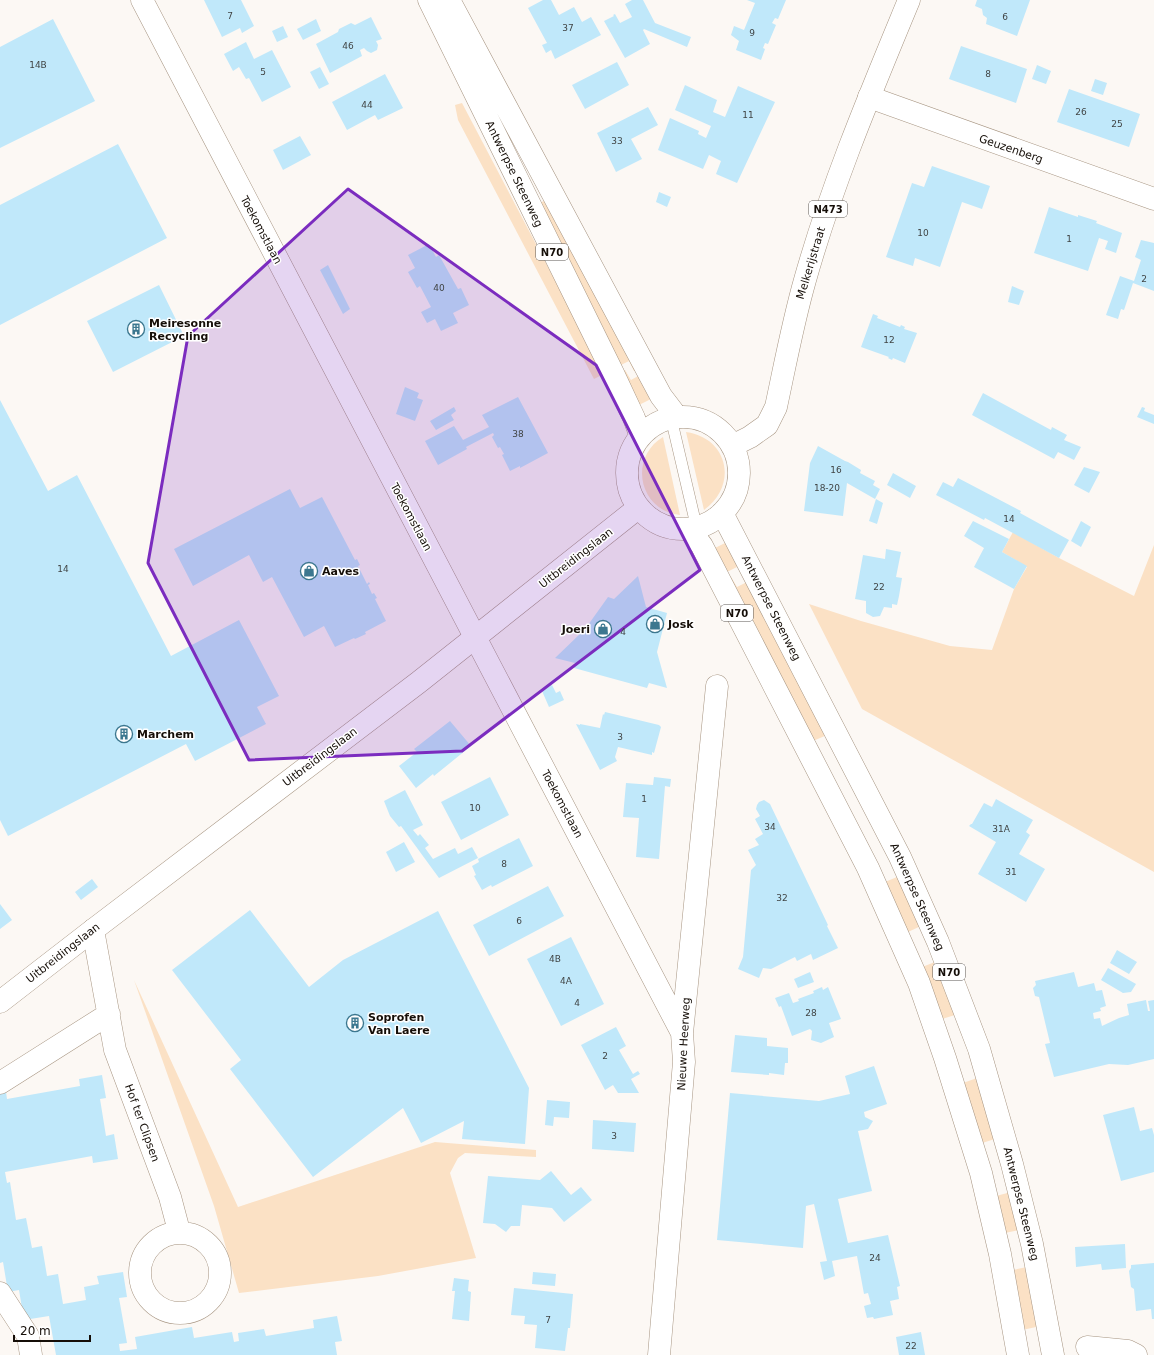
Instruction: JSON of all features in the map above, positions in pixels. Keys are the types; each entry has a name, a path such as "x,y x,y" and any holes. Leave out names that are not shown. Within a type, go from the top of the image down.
{"main road":[{"name":"Toekomstlaan","path":"142,0 474,638 682,1033"},
{"name":"Antwerpse Steenweg","path":"429,0 613,373 640,434"},
{"name":"N70","path":"449,0 674,417"},
{"name":"Melkerijstraat","path":"732,446 750,437 767,425 776,407 805,280 834,187 909,0"},
{"name":"Geuzenberg","path":"869,98 1154,199"},
{"path":"674,417 702,420 714,426 726,436 732,446 739,465 739,479 735,493 728,508 718,518 694,529 680,530 659,525 650,520 638,508 630,495 626,478 630,453 640,434 652,425 674,417"},
{"name":"Uitbreidingslaan","path":"0,1002 419,682 638,508"},
{"name":"Antwerpse Steenweg","path":"722,513 900,857 938,942 979,1049 1012,1164 1032,1244 1053,1355"},
{"name":"N70","path":"694,529 868,868 919,983 945,1058 981,1173 1000,1254 1018,1355"},
{"name":"Nieuwe Heerweg","path":"659,1355 684,1062 682,1033 717,686"},
{"name":"Hof ter Clipsen","path":"93,930 115,1050 170,1197 179,1231"},
{"path":"0,1083 109,1014"},
{"path":"0,1294 28,1336 32,1355"},
{"path":"1087,1347 1128,1351 1136,1355"}],"lane":[{"path":"674,417 694,529"}],"highlighted area":[{"path":"348,189 596,365 700,570 462,751 249,760 148,563 188,336"}],"shaded area":[{"path":"462,103 604,374 594,379 458,120 455,105"},
{"path":"549,199 638,369 634,371 629,361 619,366 539,203"},
{"path":"625,370 631,380 640,375 653,398 639,405 622,372"},
{"path":"686,432 701,436 712,443 720,453 724,464 725,476 722,489 715,500 704,510"},
{"path":"663,437 680,515 666,511 655,504 647,494 643,482 642,470 645,457 652,446"},
{"path":"1013,532 1059,558 1134,596 1154,545 1154,872 862,709 809,604 861,621 950,646 992,650 1014,589 1027,567 1002,552"},
{"path":"729,541 737,567 725,573 713,549"},
{"path":"731,577 737,587 749,581 827,735 813,741 728,579"},
{"path":"897,877 921,926 908,932 885,882"},
{"path":"935,962 955,1015 942,1019 922,967"},
{"path":"134,980 238,1207 435,1142 536,1150 536,1157 465,1153 458,1158 450,1173 476,1258 378,1276 239,1293 214,1206"},
{"path":"977,1078 995,1139 982,1143 963,1083"},
{"path":"1011,1192 1019,1230 1005,1233 996,1196"},
{"path":"1027,1267 1041,1326 1022,1330 1013,1270"}],"building":[{"path":"204,0 241,0 254,26 242,33 240,28 222,37"},
{"path":"543,0 551,0 559,15 574,7 582,22 591,17 601,35 555,59 551,50 546,53 542,45 547,43 528,8"},
{"path":"632,0 643,0 655,23 691,37 687,47 644,29 643,30 650,44 625,58 604,21 615,14 620,23 632,17 625,4"},
{"path":"747,0 786,0 778,19 775,18 772,23 776,25 768,44 765,43 763,48 765,49 761,60 736,50 739,41 731,35 734,26 744,30 755,3"},
{"path":"977,0 1030,0 1017,36 986,24 987,18 983,15 982,9 975,6"},
{"path":"371,17 382,39 376,41 378,45 377,50 371,53 364,48 360,50 362,56 330,73 316,44 351,23 355,25"},
{"path":"53,19 95,101 0,148 0,47"},
{"path":"316,19 321,31 303,40 297,29"},
{"path":"283,26 288,37 277,42 272,31"},
{"path":"246,42 254,59 272,50 291,87 262,102 249,78 246,79 239,67 233,71 224,54"},
{"path":"961,46 1027,69 1016,103 949,79"},
{"path":"617,62 629,85 585,109 572,85"},
{"path":"1037,65 1051,71 1046,84 1032,79"},
{"path":"320,67 329,84 319,89 310,72"},
{"path":"385,74 403,108 378,120 375,115 347,130 332,102"},
{"path":"1095,79 1107,83 1103,95 1091,91"},
{"path":"685,85 717,100 713,112 725,117 738,86 775,102 737,183 716,174 721,161 709,155 703,169 658,150 670,118 699,131 698,134 706,138 711,126 675,110"},
{"path":"1069,89 1140,114 1129,147 1057,122"},
{"path":"648,107 658,125 631,139 642,159 616,172 597,133"},
{"path":"300,136 311,155 283,170 273,150"},
{"path":"118,144 167,238 0,325 0,205"},
{"path":"932,166 990,186 982,209 962,202 940,267 915,258 913,266 886,257 912,183 924,187"},
{"path":"659,192 671,197 667,207 656,202"},
{"path":"1049,207 1078,217 1078,215 1097,221 1096,223 1122,233 1116,253 1105,249 1108,241 1099,238 1088,271 1034,253"},
{"path":"1141,240 1154,243 1154,291 1133,283 1124,310 1121,309 1118,319 1106,315 1120,276 1134,281 1141,260 1135,257"},
{"path":"429,244 436,257 439,255 458,289 461,288 469,305 453,313 458,323 441,331 435,319 427,323 421,312 431,307 420,286 417,288 408,272 415,268 408,255"},
{"path":"328,265 350,309 343,314 320,270"},
{"name":"Meiresonne Recycling","path":"159,285 184,336 113,372 87,321"},
{"path":"1012,286 1024,291 1019,305 1008,302"},
{"path":"873,314 878,316 877,318 900,327 901,325 905,327 904,329 917,333 905,363 893,358 892,360 888,358 889,357 861,347"},
{"path":"405,387 419,393 417,398 423,400 415,421 396,414"},
{"path":"983,393 1051,430 1052,427 1067,435 1064,440 1081,447 1074,460 1058,452 1054,459 972,415"},
{"path":"518,397 548,453 520,468 520,466 510,471 502,455 504,454 500,447 498,448 492,437 494,435 493,433 466,447 467,449 438,465 425,441 454,426 463,440 489,427 482,415"},
{"path":"0,400 48,491 77,475 171,656 239,620 279,696 257,707 266,724 195,761 186,744 8,836 0,820"},
{"path":"454,407 456,411 451,415 454,420 436,430 430,421"},
{"path":"1142,407 1145,408 1144,411 1154,415 1154,424 1137,417"},
{"path":"818,446 848,462 861,470 860,473 875,481 873,485 880,489 875,499 847,483 843,516 804,511 810,463"},
{"path":"1084,467 1100,472 1089,493 1074,485"},
{"path":"893,473 916,486 910,498 887,485"},
{"path":"958,478 1021,511 1020,513 1069,540 1059,558 985,518 984,520 936,495 943,482 953,487"},
{"name":"Aaves","path":"290,489 300,508 322,497 355,560 357,559 360,565 358,566 367,584 369,582 370,584 368,585 372,594 374,593 377,598 375,599 386,621 365,632 366,634 335,647 324,626 304,637 272,577 263,582 249,555 193,586 174,549"},
{"path":"876,499 883,503 877,524 869,521"},
{"path":"973,521 1009,539 1002,552 1027,566 1014,589 974,567 984,548 964,536"},
{"path":"1081,521 1091,527 1081,547 1071,541"},
{"path":"886,549 901,552 896,577 902,578 899,596 897,605 892,604 892,608 884,607 880,616 873,617 866,613 866,601 855,599 863,555 885,559"},
{"path":"638,576 646,607 667,613 657,652 667,688 649,683 647,688 574,668 575,663 555,658 583,632 608,597 614,599"},
{"path":"552,685 556,693 560,691 564,700 549,707 542,691"},
{"path":"605,712 659,725 661,727 654,753 652,752 652,755 618,747 615,757 617,761 600,770 576,724 600,728 603,714 604,715"},
{"path":"450,721 471,746 434,776 433,774 416,788 399,766 417,752 414,749"},
{"path":"490,777 509,815 461,840 441,802"},
{"path":"654,777 671,779 670,787 665,786 659,859 636,857 639,818 623,817 626,783 653,785"},
{"path":"405,790 423,825 413,830 418,836 420,834 429,845 425,848 433,859 455,848 458,854 472,847 478,858 439,878 401,826 399,827 390,816 384,801"},
{"path":"996,799 1033,820 1026,832 1030,835 1019,854 1045,869 1026,902 978,874 996,842 969,826 972,824 984,803 992,807"},
{"path":"764,800 770,804 838,948 813,960 811,954 797,961 795,957 771,969 763,968 759,978 738,969 743,957 751,870 756,865 748,850 759,845 755,839 763,834 755,819 760,816 756,809 757,805 759,802"},
{"path":"519,838 533,866 492,887 491,885 482,890 474,876 476,875 472,866 479,862 478,859"},
{"path":"404,842 415,862 396,872 386,852"},
{"path":"92,879 98,887 81,900 75,892"},
{"path":"548,886 564,916 489,956 473,925"},
{"path":"0,904 12,920 0,929"},
{"name":"Soprofen Van Laere","path":"250,910 309,987 343,960 438,911 529,1088 525,1144 462,1139 464,1121 421,1143 403,1108 313,1177 230,1069 241,1060 172,970"},
{"path":"571,937 604,1004 561,1026 527,959"},
{"path":"1117,950 1137,962 1129,974 1110,963"},
{"path":"1108,968 1136,984 1131,992 1123,993 1101,980"},
{"path":"810,972 814,982 798,988 794,979"},
{"path":"1074,972 1078,987 1094,983 1096,991 1102,990 1106,1006 1100,1008 1101,1011 1093,1013 1094,1019 1100,1018 1102,1026 1129,1015 1127,1004 1146,1000 1148,1011 1150,1011 1148,1001 1154,1000 1154,1059 1128,1065 1109,1064 1054,1077 1045,1044 1050,1043 1039,997 1035,996 1033,988 1036,985 1035,981"},
{"path":"822,987 823,990 828,987 841,1019 829,1023 834,1037 821,1043 811,1040 812,1031 810,1029 792,1036 781,1006 779,1007 775,998 789,993 793,1003 799,1001 798,999 814,993 813,991"},
{"path":"616,1027 626,1046 619,1050 633,1074 638,1071 640,1074 631,1079 639,1093 618,1093 613,1085 605,1090 581,1045"},
{"path":"735,1035 767,1038 767,1046 788,1048 788,1063 785,1063 784,1075 731,1072"},
{"path":"874,1066 887,1104 864,1112 865,1117 873,1121 868,1129 858,1131 872,1191 838,1199 848,1243 888,1235 900,1286 897,1287 899,1299 890,1301 893,1315 874,1319 873,1317 867,1318 864,1306 871,1304 868,1293 864,1294 857,1256 832,1261 835,1276 824,1280 820,1262 827,1261 814,1204 806,1206 803,1248 717,1240 730,1093 819,1101 850,1094 845,1076"},
{"path":"102,1075 106,1098 100,1099 106,1136 114,1134 118,1159 93,1163 92,1156 5,1172 7,1183 10,1182 16,1220 26,1218 32,1248 42,1246 47,1276 58,1274 63,1304 86,1300 84,1287 99,1284 97,1276 123,1272 127,1297 119,1298 127,1343 119,1344 120,1351 137,1349 135,1337 192,1327 194,1338 232,1332 234,1342 239,1341 238,1333 264,1329 266,1336 314,1328 313,1320 337,1316 342,1341 335,1342 337,1355 56,1355 49,1316 24,1320 19,1290 8,1292 3,1262 0,1263 0,1093 6,1092 7,1099 80,1086 79,1079"},
{"path":"547,1100 570,1102 569,1118 554,1117 553,1126 545,1125"},
{"path":"1134,1107 1140,1131 1152,1128 1154,1135 1154,1172 1121,1181 1103,1115"},
{"path":"593,1120 636,1123 634,1152 592,1149"},
{"path":"551,1171 571,1195 581,1187 592,1200 564,1222 552,1208 522,1205 520,1226 511,1226 506,1232 495,1224 483,1223 488,1176 540,1180"},
{"path":"1125,1244 1126,1268 1102,1270 1101,1264 1076,1267 1075,1247"},
{"path":"1154,1263 1154,1319 1152,1319 1151,1309 1136,1311 1134,1289 1131,1287 1129,1271 1131,1265"},
{"path":"533,1272 556,1274 555,1286 532,1284"},
{"path":"454,1278 469,1280 468,1291 471,1292 469,1321 452,1319 455,1291 452,1291"},
{"path":"514,1288 573,1294 570,1328 568,1328 565,1351 535,1348 537,1325 524,1324 525,1316 511,1315"},
{"path":"921,1332 925,1355 899,1355 896,1337"}],"place":[{"name":"Meiresonne Recycling","path":"136,329"},
{"name":"Aaves","path":"309,571"},
{"name":"Josk","path":"655,624"},
{"name":"Joeri","path":"603,629"},
{"name":"Marchem","path":"124,734"},
{"name":"Soprofen Van Laere","path":"355,1023"}]}
